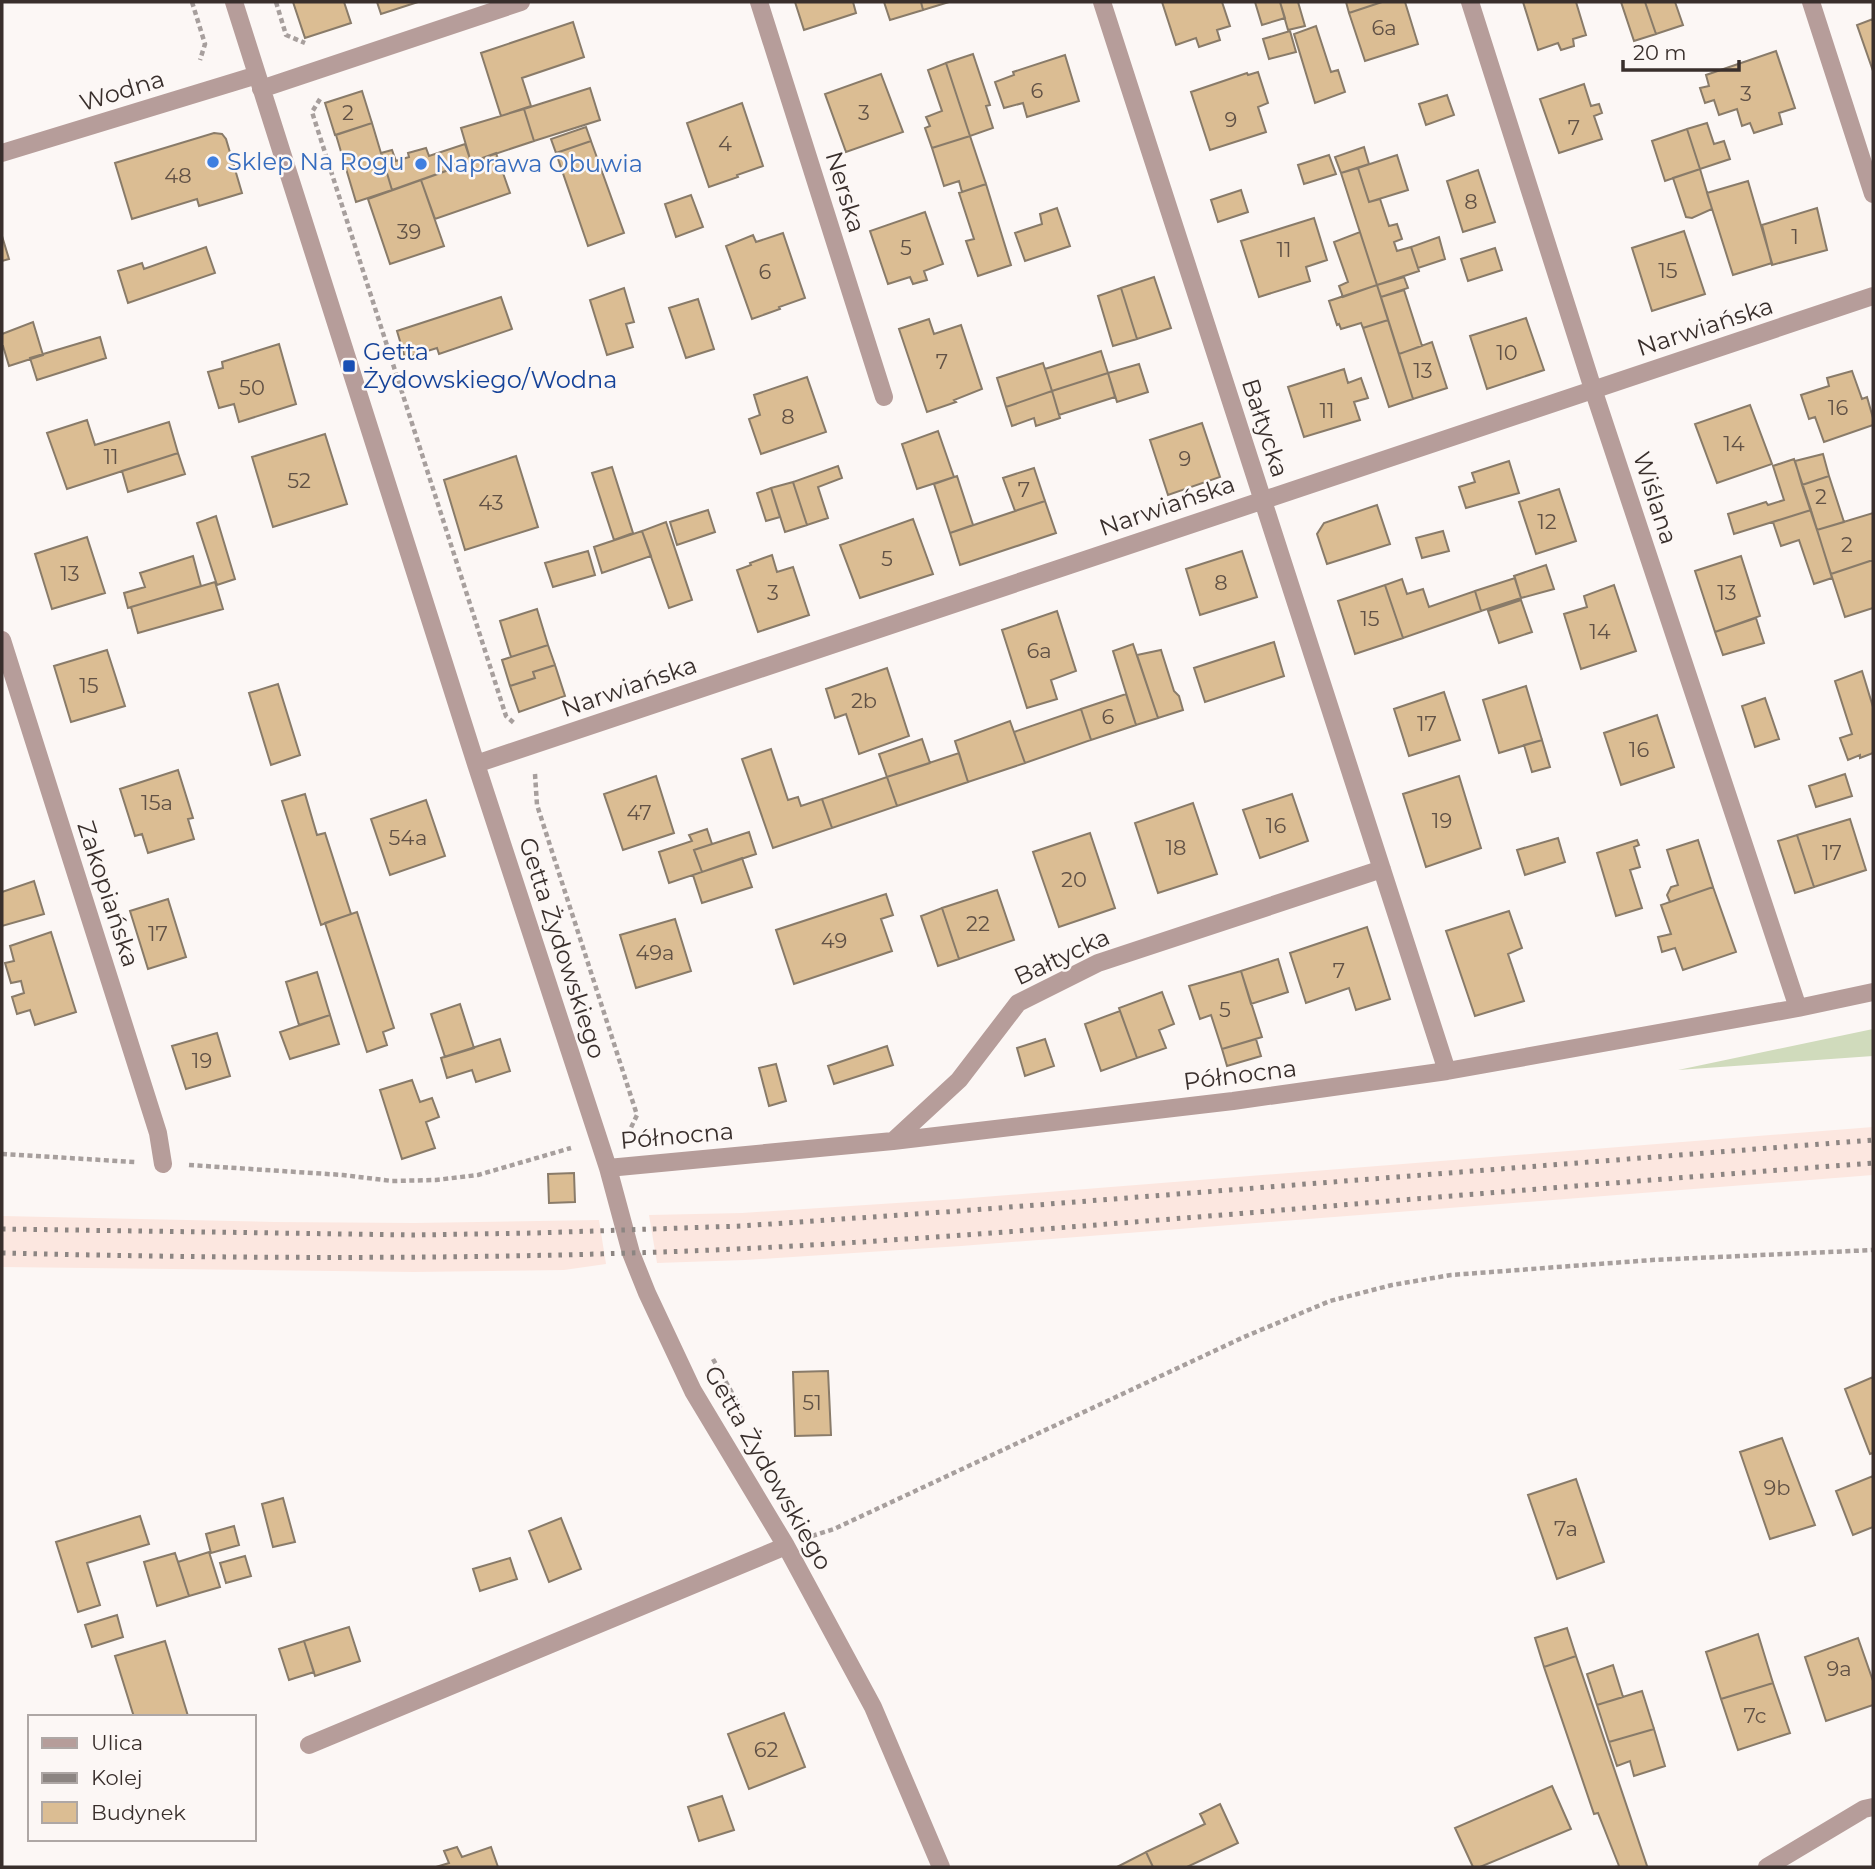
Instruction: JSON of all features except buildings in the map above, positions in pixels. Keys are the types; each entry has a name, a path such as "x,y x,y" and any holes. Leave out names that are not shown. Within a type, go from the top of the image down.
{"street":[{"name":"Getta Żydowskiego","path":"234,2 476,764 608,1168 631,1253 646,1293 694,1391 786,1546 873,1707 941,1867"},
{"name":"Wodna","path":"2,153 259,82 521,2"},
{"name":"Nerska","path":"759,2 884,397"},
{"name":"Bałtycka","path":"1102,2 1447,1071"},
{"name":"Wiślana","path":"1470,2 1593,389 1798,1008"},
{"path":"1811,2 1873,194"},
{"name":"Narwiańska","path":"476,764 1873,296"},
{"name":"Zakopiańska","path":"2,640 158,1133 163,1164"},
{"name":"Bałtycka","path":"893,1140 959,1080 1018,1003 1098,963 1382,869"},
{"name":"Północna","path":"608,1168 893,1140 1233,1101 1447,1071 1873,992"},
{"path":"309,1745 786,1546"},
{"path":"1768,1867 1864,1809 1873,1807"}],"path":[{"path":"192,2 205,44 200,60"},
{"path":"276,2 286,35 308,44"},
{"path":"323,94 312,112 506,716 523,730 534,773 537,805 637,1115 608,1168"},
{"path":"2,1154 343,1175 392,1181 436,1180 478,1175 599,1140"},
{"path":"786,1546 834,1529 1244,1336 1330,1301 1392,1285 1451,1275 1873,1250"}],"shaded area":[{"path":"1873,1127 1873,1175 961,1246 657,1263 649,1215 742,1213 958,1199"},
{"path":"2,1216 414,1223 599,1220 606,1264 564,1270 414,1272 2,1267"}],"green space":[{"path":"1873,1029 1873,1056 1678,1070"}],"railway":[{"path":"2,1229 414,1235 741,1226 1873,1140"},
{"path":"2,1253 369,1257 736,1249 1048,1229 1873,1163"}],"place":[{"name":"Sklep Na Rogu","path":"213,162"},
{"name":"Naprawa Obuwia","path":"421,164"},
{"name":"Getta Żydowskiego/Wodna","path":"349,366"}]}
